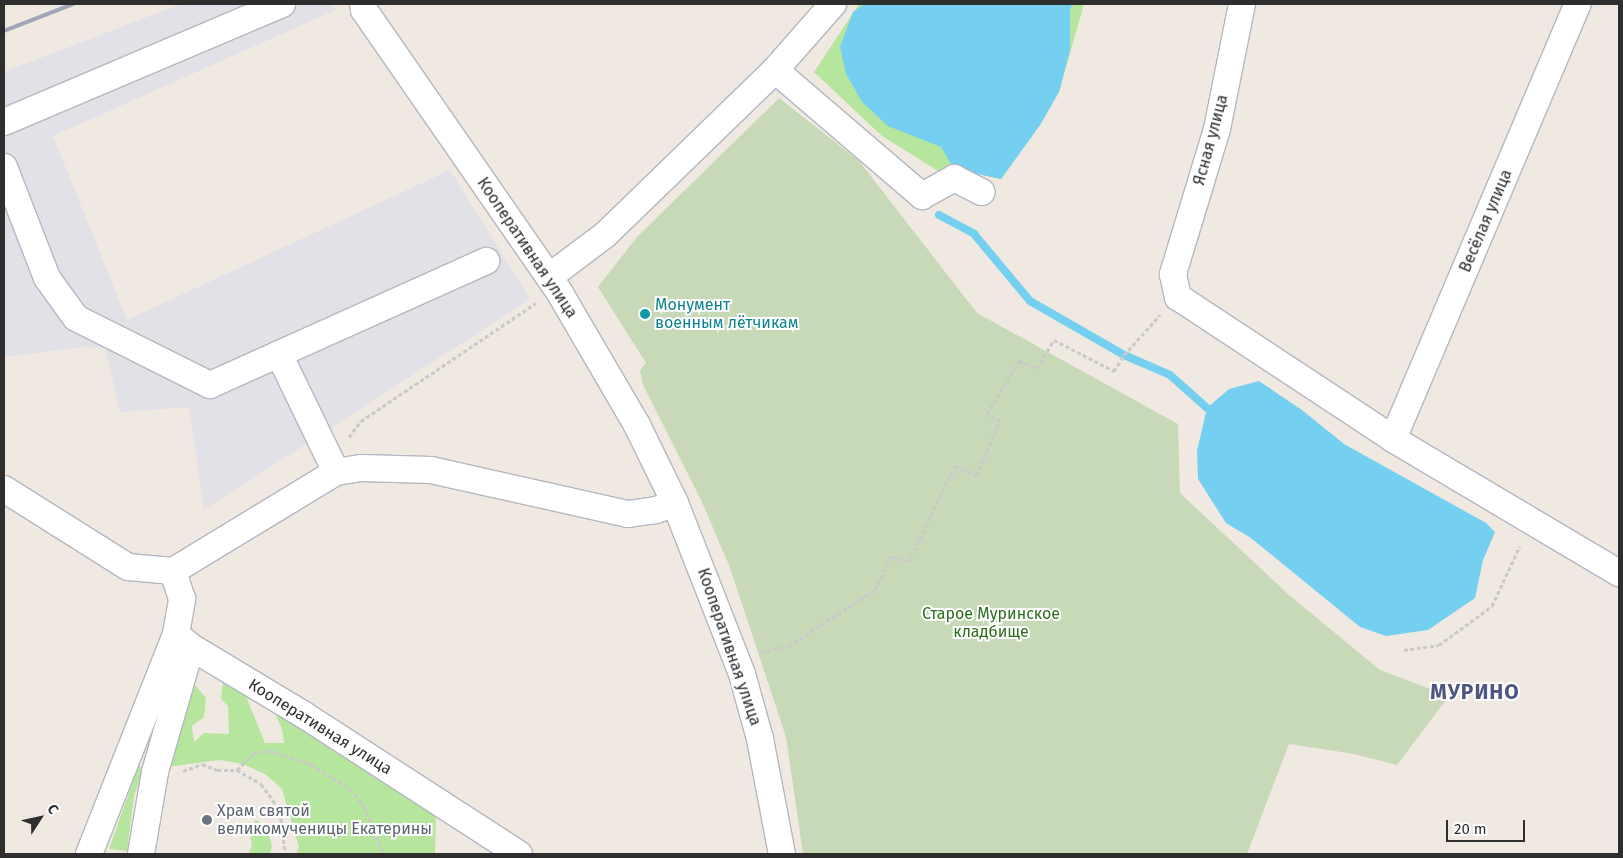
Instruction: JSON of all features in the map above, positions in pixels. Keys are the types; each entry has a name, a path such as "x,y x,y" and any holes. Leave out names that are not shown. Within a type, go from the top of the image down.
{"street":[{"path":"4,122 282,4"},
{"name":"Кооперативная улица","path":"363,4 364,10 545,288 637,424 675,503 742,674 760,738 782,854"},
{"path":"545,288 606,234 775,70 833,4"},
{"name":"Ясная улица","path":"1175,285 1217,129 1242,4"},
{"name":"Весёлая улица","path":"1393,439 1578,4"},
{"path":"775,70 922,196 954,178 982,192"},
{"path":"4,167 47,278 76,318 210,385 486,261"},
{"path":"1175,285 1393,439 1619,573"},
{"path":"279,354 336,472"},
{"path":"4,489 128,566 173,571 336,472 362,468 431,470 628,514 656,510 675,503"},
{"path":"141,854 155,772 184,640 182,599 173,571"},
{"path":"89,854 184,640"},
{"name":"Кооперативная улица","path":"184,640 519,854"}],"path":[{"path":"753,655 789,646 876,590 891,556 908,562 955,466 976,475 1000,421 987,414 1019,361 1037,368 1054,340 1114,372 1175,285"},
{"path":"336,472 341,449 361,421 545,288"},
{"path":"1404,650 1439,645 1492,606 1531,522"},
{"path":"237,770 254,752 271,751 311,764 350,789 364,806 384,854"},
{"path":"155,772 171,774 202,764 217,770 237,770 261,784 273,800 285,838 285,854"}],"shaded area":[{"path":"181,4 332,4 336,10 53,136 127,320 450,170 530,299 204,510 189,407 120,412 105,348 84,347 4,357 4,72"}],"green space":[{"path":"859,4 1084,4 1059,92 1040,125 1001,179 955,169 943,174 882,136 814,72"},
{"name":"Старое Муринское кладбище","path":"779,98 859,161 977,313 1178,424 1180,493 1289,595 1380,670 1449,696 1397,765 1354,754 1289,744 1247,854 803,854 786,737 729,565 701,500 643,385 640,370 646,363 598,287 637,237"},
{"path":"223,682 245,694 265,743 284,743 282,729 275,713 436,814 435,854 296,854 299,847 282,789 265,774 243,764 219,760 167,767 187,683 196,686 206,698 204,717 192,726 194,742 204,733 229,734 228,706 221,699"},
{"path":"139,765 143,771 134,796 127,851 109,849"},
{"path":"256,820 267,827 272,846 270,854 248,854 252,846 249,829"}],"water":[{"path":"865,4 1073,4 1070,9 1070,50 1059,92 1040,125 1001,179 954,169 941,147 888,126 862,102 846,74 840,47 853,12"},
{"path":"1259,381 1302,410 1344,444 1486,523 1495,532 1483,560 1475,598 1428,630 1386,636 1360,627 1251,538 1226,523 1198,479 1197,451 1207,408 1229,389"}],"waterway":[{"path":"939,215 974,234 1030,301 1124,355 1170,375 1207,408"}],"railway":[{"path":"4,31 73,4"}],"place":[{"name":"Монумент военным лётчикам","path":"645,314"},
{"name":"Храм святой великомученицы Екатерины","path":"207,820"}],"district":[{"name":"МУРИНО","path":"1475,692"}]}
